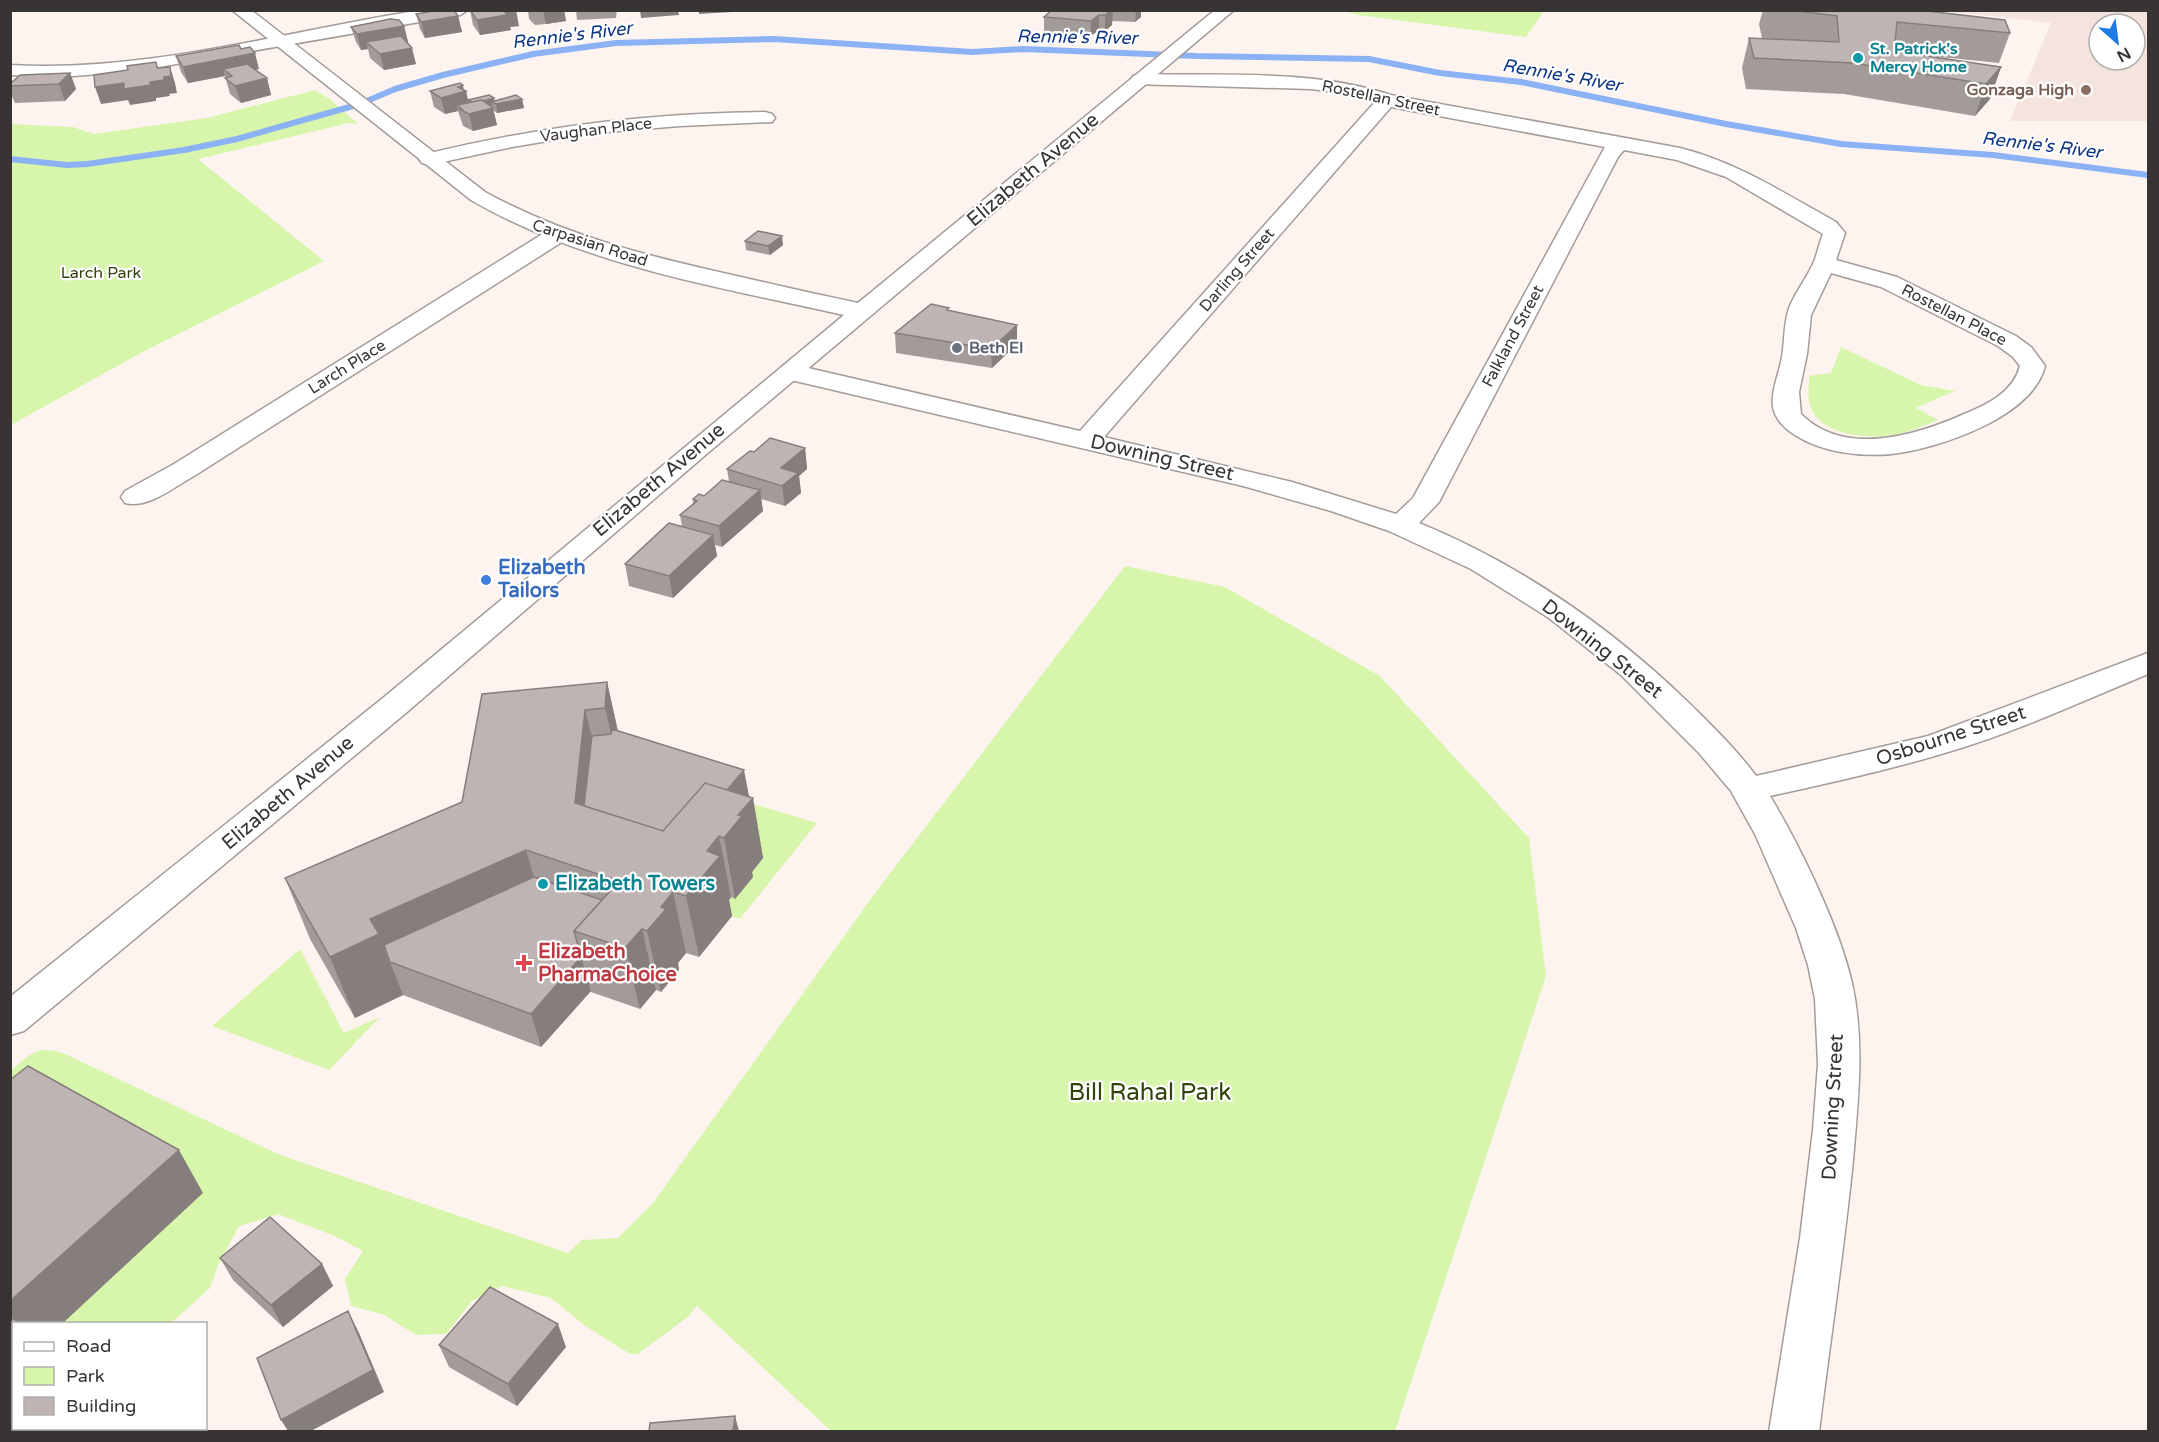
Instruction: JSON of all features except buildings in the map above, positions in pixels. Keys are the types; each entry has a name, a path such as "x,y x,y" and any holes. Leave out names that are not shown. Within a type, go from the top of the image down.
{"street":[{"name":"Carpasian Road","path":"240,10 429,159 496,208 556,235 657,265 861,311"},
{"path":"10,70 48,72 106,69 460,10"},
{"name":"Elizabeth Avenue","path":"10,1020 395,705 546,574 1226,10"},
{"name":"Rostellan Street","path":"1140,81 1311,83 1354,90 1388,100 1619,143"},
{"name":"Darling Street","path":"1087,440 1388,100"},
{"name":"Vaughan Place","path":"429,159 515,140 600,128 705,118 765,118"},
{"name":"Rostellan Place","path":"1619,143 1704,161 1732,173 1815,218 1834,233 1824,264 1801,309 1797,324 1795,354 1785,405 1789,416 1801,427 1841,444 1866,447 1894,446 1938,434 1998,407 2020,392 2030,378 2033,366 2022,352 2007,341 1889,282 1824,264"},
{"name":"Falkland Street","path":"1401,525 1425,502 1609,155 1619,143"},
{"name":"Larch Place","path":"135,497 184,470 556,235"},
{"name":"Downing Street","path":"791,372 1253,480 1401,525 1454,549 1505,577 1604,645 1666,699 1709,743 1748,789 1806,904 1835,992 1840,1040 1838,1099 1825,1219 1794,1431"},
{"name":"Osbourne Street","path":"1748,789 1845,768 1938,744 2141,673"}],"shaded area":[{"name":"Gonzaga High","path":"1946,11 2148,11 2148,121 2010,121 2051,23"}],"green space":[{"path":"1344,11 1544,11 1526,37 1358,15"},
{"name":"Larch Park","path":"315,90 330,99 358,124 349,123 198,159 324,261 141,353 11,425 11,124 73,127 94,134 207,118"},
{"path":"1841,347 1921,385 1955,391 1916,408 1938,420 1911,431 1884,436 1860,436 1836,430 1825,425 1811,408 1809,376 1831,373"},
{"name":"Bill Rahal Park","path":"1125,566 1225,587 1380,676 1529,838 1546,976 1395,1431 831,1431 697,1306 689,1316 638,1354 630,1354 584,1325 551,1298 502,1286 472,1301 446,1334 416,1335 384,1315 351,1306 345,1279 363,1251 332,1235 278,1214 239,1226 219,1263 210,1288 172,1322 63,1322 11,1092 11,1071 35,1052 48,1050 65,1054 280,1155 568,1253 582,1240 618,1238 653,1203 872,897"},
{"path":"750,803 817,823 740,919 719,912 731,897 735,898 752,877 749,876"},
{"path":"300,949 344,1033 380,1017 329,1070 212,1026"}],"waterway":[{"name":"Rennie's River","path":"10,159 67,165 87,164 184,150 237,139 360,104 395,89 443,75 533,54 616,43 774,39 972,52 1023,49 1197,56 1369,59 1440,73 1521,82 1726,124 1841,144 1993,155 2148,175"}],"place":[{"name":"St. Patrick's Mercy Home","path":"1858,58"},
{"name":"Gonzaga High","path":"2086,90"},
{"name":"Beth El","path":"957,348"},
{"name":"Elizabeth Tailors","path":"486,580"},
{"name":"Elizabeth Towers","path":"543,884"},
{"name":"Elizabeth PharmaChoice","path":"524,963"}]}
